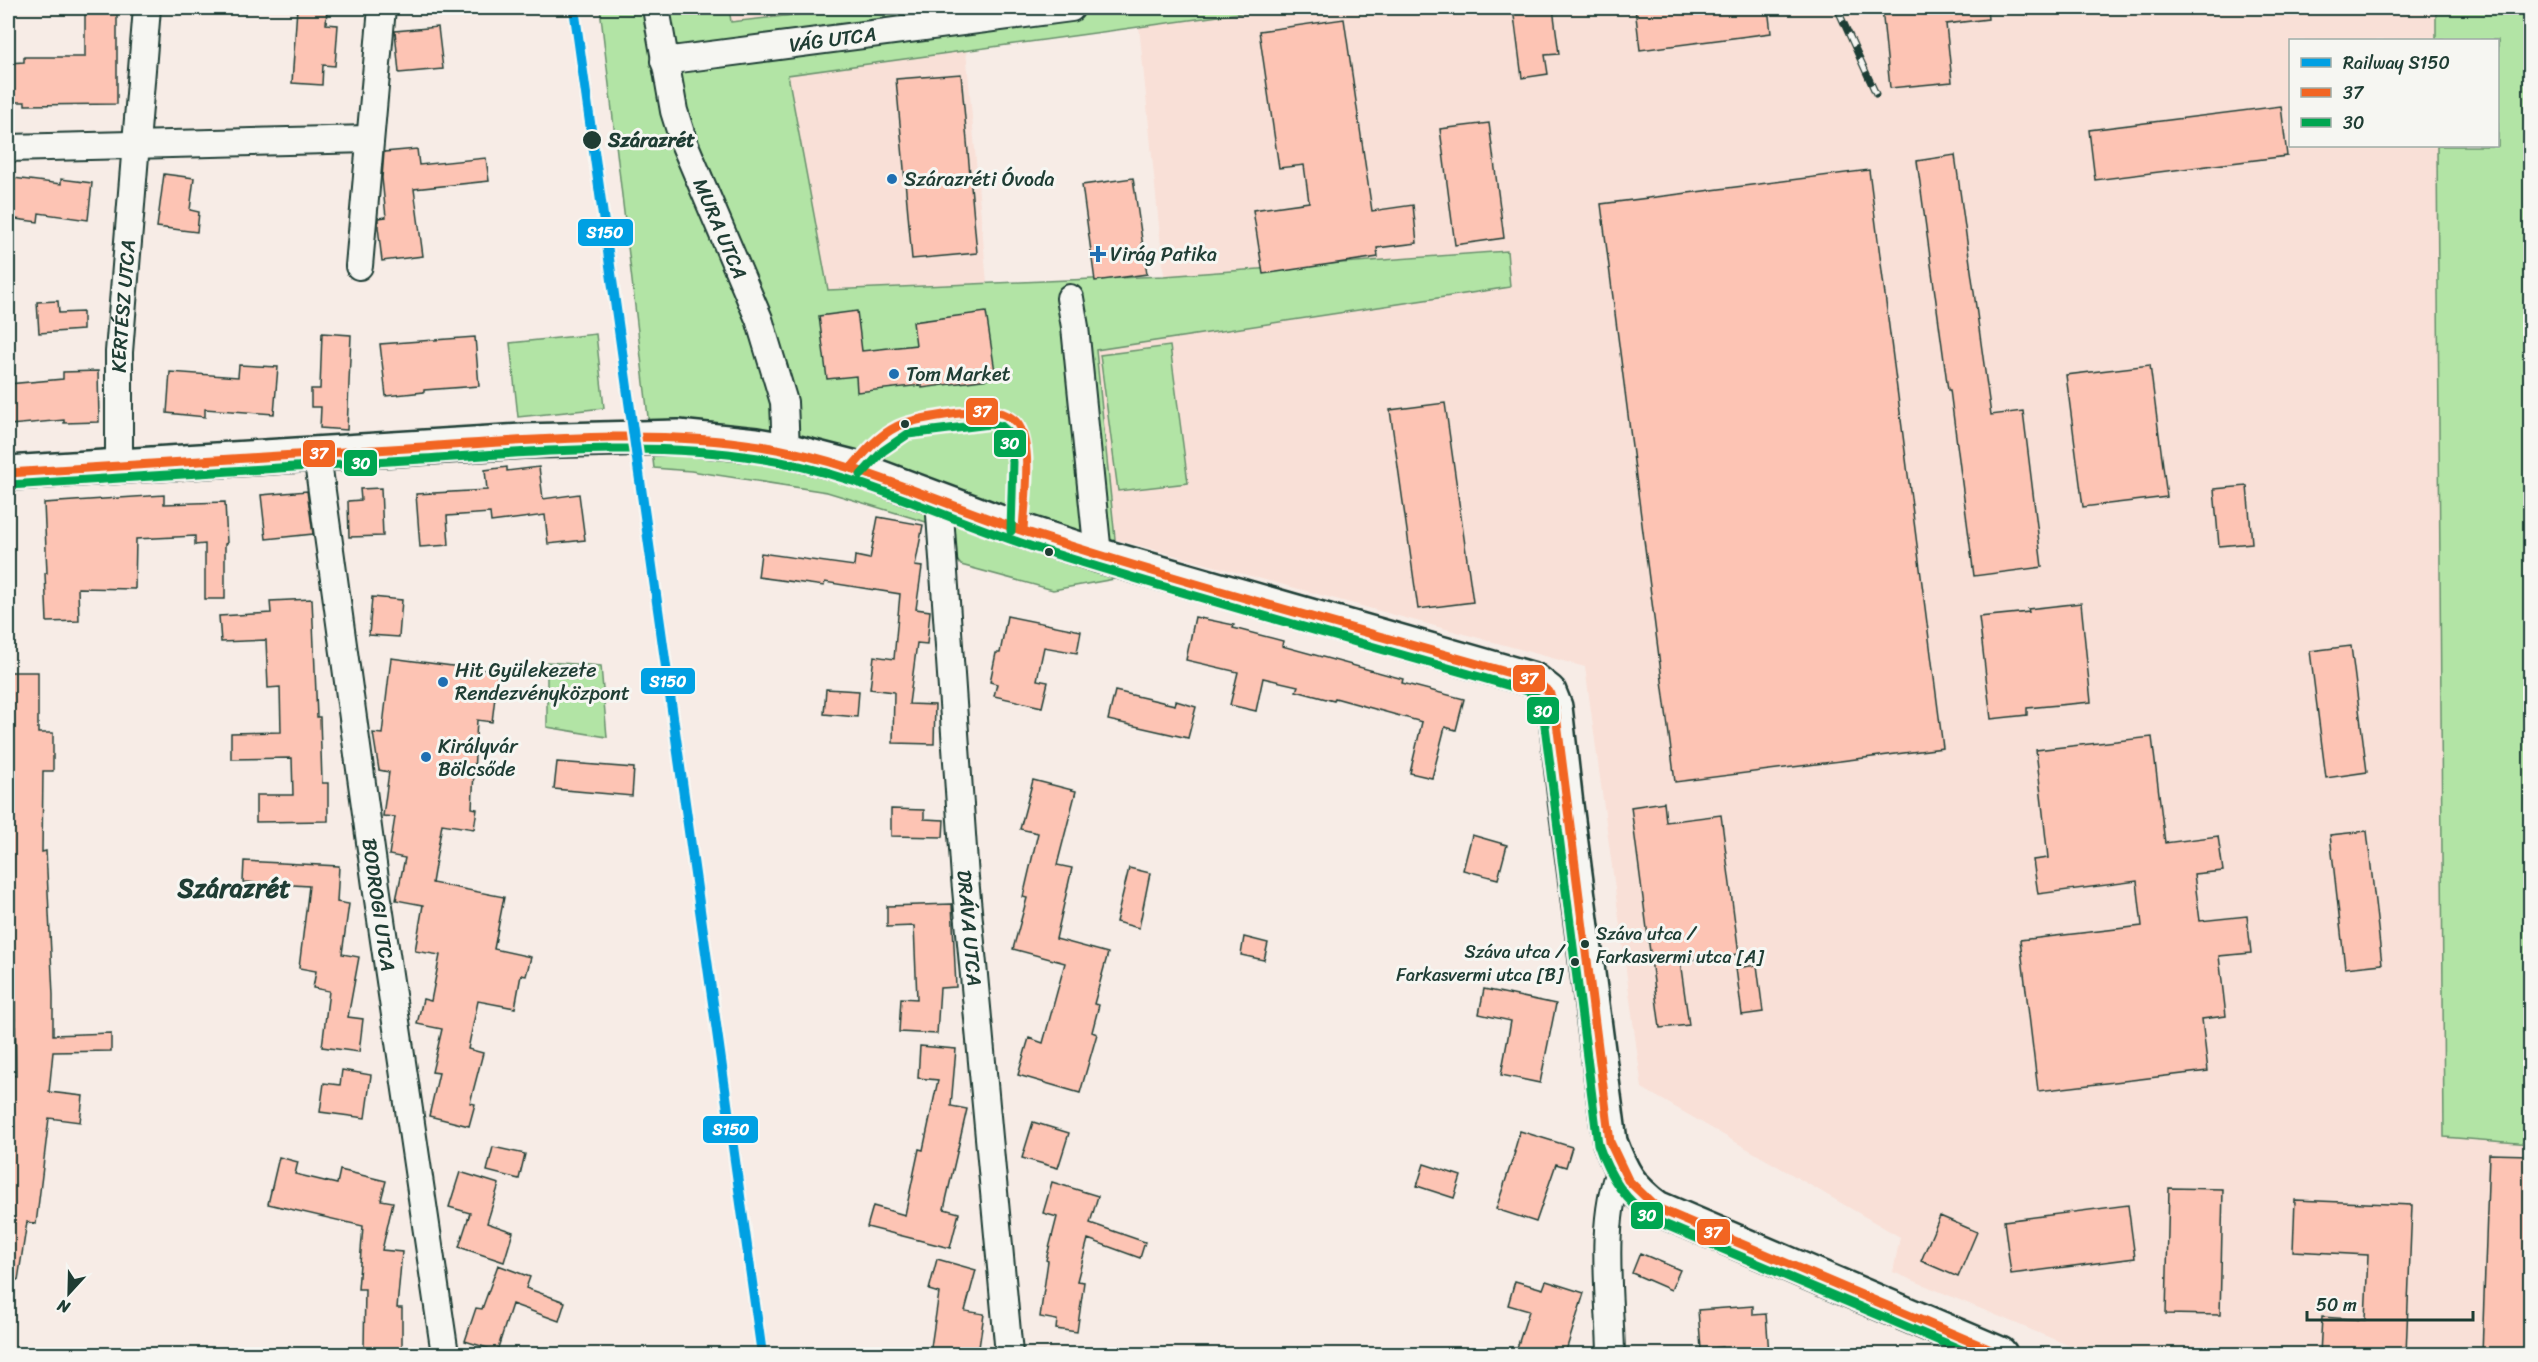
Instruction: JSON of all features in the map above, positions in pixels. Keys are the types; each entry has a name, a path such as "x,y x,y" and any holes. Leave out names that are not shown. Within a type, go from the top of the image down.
{"street":[{"name":"KERTÉSZ UTCA","path":"119,466 119,352 134,145 147,8"},
{"path":"359,266 382,8"},
{"name":"MURA UTCA","path":"656,8 674,111 684,143 759,319 783,402 786,450"},
{"name":"VÁG UTCA","path":"664,61 1071,8"},
{"path":"8,148 369,139"},
{"path":"1070,298 1075,327 1098,555"},
{"path":"8,473 523,441 678,437 786,450 852,467 1023,531 1098,555 1534,680 1549,692 1555,707 1610,1142 1629,1184 1657,1208 2000,1354"},
{"name":"BODROGI UTCA","path":"317,455 376,886 445,1354"},
{"name":"DRÁVA UTCA","path":"939,500 965,878 1009,1354"},
{"path":"1611,1354 1609,1212 1620,1168"}],"shaded area":[{"path":"729,8 856,8 731,22"},
{"path":"1277,8 2436,8 2436,39 2289,39 2289,147 2437,147 2444,1136 2530,1144 2530,1354 2089,1354 1893,1272 1900,1237 1642,1088 1585,667 1115,539 1096,350 1510,287 1506,251 1164,276 1139,26"},
{"name":"Szárazréti Óvoda","path":"966,50 987,283 828,290 788,75"}],"green space":[{"path":"600,8 729,8 731,22 856,8 1277,8 788,75 828,290 1164,276 1507,251 1510,287 1096,350 1115,539 1114,579 1053,590 961,565 926,522 827,492 691,471 654,468"},
{"path":"2436,8 2530,8 2530,962 2528,1012 2530,1013 2530,1144 2444,1137 2437,147 2499,147 2499,39 2436,39"},
{"path":"596,334 604,408 518,417 510,343"},
{"path":"1170,346 1188,483 1118,491 1100,355"},
{"path":"547,662 601,666 607,737 547,727"}],"building":[{"path":"85,8 117,8 117,104 25,105 25,102 8,102 8,63 24,62 24,57 85,57"},
{"path":"297,8 327,8 326,24 338,25 335,66 323,65 322,85 292,83"},
{"path":"1513,8 1553,8 1559,54 1545,55 1548,74 1522,78"},
{"path":"1635,8 1768,8 1771,33 1640,50"},
{"path":"1882,8 1987,8 1988,19 1946,24 1952,82 1890,88"},
{"path":"1344,19 1372,211 1413,205 1417,243 1377,248 1378,257 1263,274 1253,210 1309,202 1304,165 1279,168 1259,31"},
{"path":"438,27 443,69 399,73 395,31"},
{"path":"961,74 977,253 912,259 896,79"},
{"path":"2281,106 2287,156 2095,180 2089,130"},
{"path":"1489,123 1504,238 1455,245 1440,129"},
{"path":"417,149 419,165 486,158 489,181 414,189 423,256 382,261 378,218 386,217 382,178 384,152"},
{"path":"1955,155 1991,415 2023,411 2042,567 1974,576 1917,161"},
{"path":"1869,170 1943,748 1675,782 1601,204"},
{"path":"164,174 194,178 190,210 199,212 197,232 157,227"},
{"path":"13,178 61,184 61,179 92,183 88,220 39,213 38,222 8,218"},
{"path":"1133,178 1147,274 1095,281 1082,185"},
{"path":"58,301 59,313 83,312 83,330 39,333 37,302"},
{"path":"857,311 862,351 916,345 913,322 986,312 996,378 922,388 922,385 857,392 856,376 827,379 819,316"},
{"path":"322,333 351,335 347,430 320,428 321,407 311,407 311,389 320,389"},
{"path":"475,337 479,386 424,390 424,392 386,396 380,344"},
{"path":"239,365 278,367 274,414 205,409 205,417 167,413 170,372 238,377"},
{"path":"2150,365 2167,497 2083,507 2066,375"},
{"path":"98,371 99,422 64,423 64,420 10,425 8,384 63,379 63,372"},
{"path":"1445,403 1473,602 1418,609 1390,410"},
{"path":"507,467 507,471 539,467 543,499 579,494 585,540 548,544 545,515 491,522 490,513 447,516 449,545 420,547 416,494 487,490 485,470"},
{"path":"2247,486 2252,543 2219,546 2214,489"},
{"path":"381,488 383,536 349,537 348,501 361,500 360,489"},
{"path":"307,491 313,534 266,539 261,495"},
{"path":"164,495 164,504 225,502 227,543 225,544 225,599 205,599 205,544 195,545 195,536 136,539 135,589 78,588 79,621 47,622 44,503"},
{"path":"878,517 923,525 915,566 922,567 916,609 930,611 927,644 917,643 909,704 935,705 934,744 893,743 894,692 870,689 874,656 894,659 900,594 825,582 824,586 758,577 761,553 854,566 855,556 870,559"},
{"path":"372,597 402,600 399,637 369,635"},
{"path":"312,599 317,717 320,717 322,783 328,783 328,821 256,822 256,795 293,795 292,758 231,759 231,733 281,732 280,687 268,688 266,640 221,642 219,616 271,613 270,601"},
{"path":"2081,603 2091,702 2027,708 2027,715 1991,719 1979,617 2029,612 2028,609"},
{"path":"1007,616 1081,631 1077,653 1044,647 1037,680 1048,682 1042,707 994,696 997,684 990,682 996,653 1000,653"},
{"path":"1195,617 1234,625 1233,628 1283,641 1282,646 1403,679 1402,683 1464,699 1456,730 1445,727 1432,778 1410,773 1422,722 1335,698 1334,701 1296,691 1298,686 1263,678 1256,711 1230,705 1238,672 1186,660"},
{"path":"2351,646 2367,772 2326,778 2310,651"},
{"path":"391,658 498,672 492,722 477,720 472,808 477,809 474,829 442,824 432,883 504,897 494,949 531,957 526,976 521,975 515,1008 478,1001 468,1049 483,1053 470,1103 475,1104 469,1126 429,1116 439,1073 432,1072 442,1029 417,1024 423,999 431,1001 440,955 415,951 423,905 396,900 405,858 389,855 395,817 383,816 389,772 379,770 373,733 382,734"},
{"path":"8,672 38,672 38,733 53,733 53,771 43,771 42,852 46,851 53,1035 111,1033 111,1051 53,1052 49,1092 83,1096 80,1122 49,1118 36,1224 27,1222 18,1280 8,1279 8,1113 12,1075 16,1076 15,997 8,906 11,709 8,709"},
{"path":"826,689 859,691 857,717 824,714"},
{"path":"1115,691 1175,705 1176,701 1196,707 1188,738 1108,720"},
{"path":"2152,737 2165,843 2218,836 2223,871 2194,874 2200,921 2247,916 2251,953 2219,956 2226,1016 2202,1019 2208,1071 2038,1091 2020,940 2142,926 2137,881 2038,894 2033,860 2048,858 2036,750"},
{"path":"557,762 634,768 632,796 554,789"},
{"path":"1033,780 1076,791 1057,865 1072,868 1056,939 1108,953 1094,1004 1099,1005 1092,1032 1097,1034 1080,1093 1018,1075 1029,1038 1043,1043 1065,963 1013,949 1027,898 1023,897 1038,833 1020,829"},
{"path":"1664,802 1666,822 1721,815 1739,954 1680,961 1689,1025 1660,1028 1631,807"},
{"path":"891,809 924,810 924,819 944,820 943,837 891,836"},
{"path":"2367,831 2382,964 2345,968 2330,835"},
{"path":"1472,835 1507,845 1498,879 1463,870"},
{"path":"244,861 339,866 337,902 349,904 342,954 359,957 348,1017 363,1019 359,1052 322,1047 329,991 313,988 316,971 299,968 309,886 243,882"},
{"path":"1129,868 1150,873 1139,928 1116,922"},
{"path":"952,904 956,987 940,988 937,1034 899,1032 901,998 917,999 914,926 887,927 887,906"},
{"path":"1244,937 1268,943 1264,960 1241,955"},
{"path":"1757,965 1763,1012 1742,1015 1736,968"},
{"path":"1484,989 1556,1004 1540,1083 1501,1075 1511,1021 1479,1014"},
{"path":"920,1046 956,1049 951,1106 967,1109 944,1209 959,1213 950,1248 867,1227 873,1206 905,1215 919,1149 923,1150 938,1080 918,1078"},
{"path":"342,1070 371,1075 365,1118 320,1112 324,1083 340,1085"},
{"path":"1033,1122 1069,1133 1058,1168 1022,1158"},
{"path":"1520,1131 1572,1147 1566,1167 1556,1164 1536,1222 1496,1209"},
{"path":"493,1147 525,1154 519,1179 487,1171"},
{"path":"2489,1154 2530,1155 2524,1354 2482,1354"},
{"path":"279,1157 298,1162 295,1174 337,1184 340,1170 386,1181 381,1200 393,1202 382,1250 402,1252 397,1308 402,1308 402,1349 364,1348 365,1289 358,1289 363,1226 268,1204"},
{"path":"1424,1164 1461,1176 1454,1198 1417,1186"},
{"path":"460,1172 499,1184 487,1223 513,1232 504,1262 459,1247 470,1213 449,1207"},
{"path":"1052,1182 1098,1196 1090,1223 1145,1242 1140,1258 1088,1239 1077,1281 1084,1282 1077,1332 1056,1329 1057,1320 1040,1317 1048,1261 1046,1260 1057,1217 1043,1213"},
{"path":"2169,1188 2223,1189 2220,1315 2166,1314"},
{"path":"2295,1200 2412,1205 2406,1354 2320,1354 2322,1317 2365,1320 2368,1255 2293,1251"},
{"path":"2128,1205 2135,1258 2011,1274 2004,1221"},
{"path":"1940,1216 1977,1232 1958,1277 1921,1261"},
{"path":"1640,1253 1680,1270 1671,1290 1632,1273"},
{"path":"937,1259 976,1270 965,1311 984,1314 978,1354 930,1354 939,1293 929,1290"},
{"path":"498,1265 530,1277 526,1288 565,1302 559,1321 512,1304 497,1351 465,1341 476,1308 482,1309"},
{"path":"1515,1281 1543,1289 1546,1281 1584,1293 1565,1354 1515,1354 1529,1311 1508,1305"},
{"path":"1753,1306 1753,1315 1766,1314 1769,1354 1722,1354 1722,1347 1701,1349 1698,1310"}],"railway":[{"path":"1837,8 1876,94"}],"rail line":[{"name":"S150","path":"574,8 762,1354"}],"transit line":[{"name":"37","path":"852,467 878,440 889,431 904,424 960,413 987,411 1002,414 1017,423 1026,449 1027,477 1023,531"},
{"name":"30","path":"861,475 883,451 908,434 990,424 1001,426 1008,432 1013,462 1011,531"},
{"name":"37","path":"8,473 592,438 677,438 760,446 796,453 866,473 1036,535 1160,573 1534,680 1549,692 1555,707 1610,1142 1628,1180 1657,1208 2000,1354"},
{"name":"30","path":"9,485 590,450 675,450 758,458 794,465 863,484 999,535 1095,566 1528,691 1539,699 1543,710 1598,1144 1612,1176 1634,1204 1652,1219 1971,1354"}],"place":[{"name":"Szárazrét","path":"592,140"},
{"name":"Szárazréti Óvoda","path":"892,179"},
{"name":"Virág Patika","path":"1098,254"},
{"name":"Tom Market","path":"894,374"},
{"name":"Hit Gyülekezete Rendezvényközpont","path":"443,682"},
{"name":"Királyvár Bölcsőde","path":"426,757"},
{"name":"Száva utca / Farkasvermi utca [A]","path":"1585,944"},
{"name":"Száva utca / Farkasvermi utca [B]","path":"1575,962"}],"district":[{"name":"Szárazrét","path":"234,888"}]}
